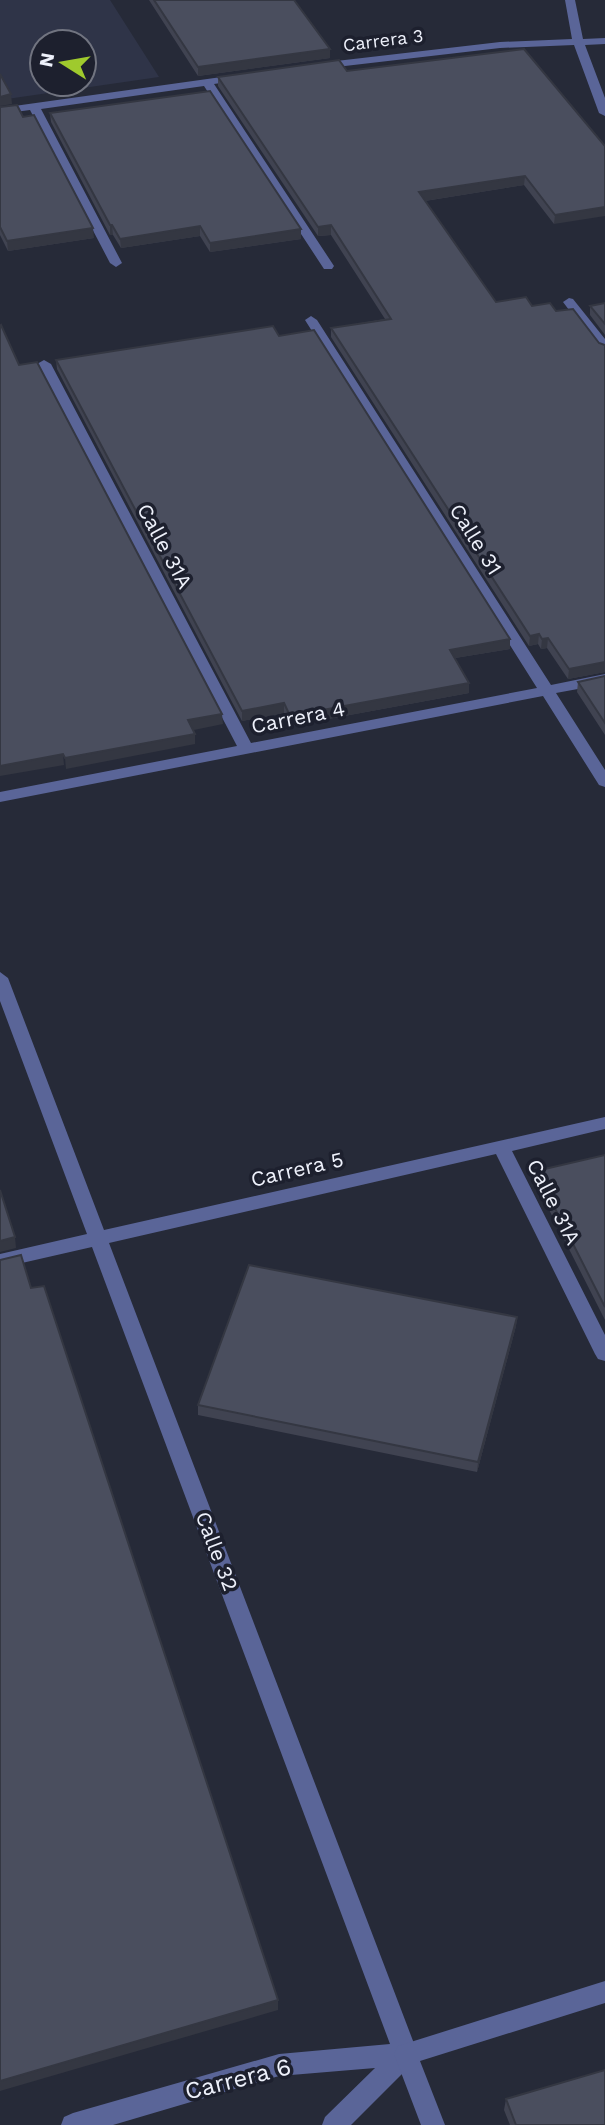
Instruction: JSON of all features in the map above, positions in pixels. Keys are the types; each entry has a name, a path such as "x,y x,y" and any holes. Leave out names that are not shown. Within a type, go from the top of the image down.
{"street":[{"path":"570,0 578,41 605,113"},
{"name":"Carrera 3","path":"313,67 500,45 605,41"},
{"path":"0,111 260,74"},
{"path":"207,82 328,266"},
{"path":"34,107 116,263"},
{"path":"569,302 605,348"},
{"name":"Calle 31","path":"312,320 605,782"},
{"name":"Calle 31A","path":"44,364 246,749"},
{"name":"Carrera 4","path":"0,797 605,679"},
{"name":"Calle 32","path":"0,978 433,2125"},
{"name":"Carrera 5","path":"0,1261 605,1123"},
{"name":"Calle 31A","path":"501,1146 605,1354"},
{"name":"Carrera 6","path":"73,2125 279,2065 406,2054 605,1992"},
{"name":"Carrera 6","path":"334,2125 406,2054"}],"shaded area":[{"path":"0,0 110,0 159,77 98,86 98,28 28,28 28,96 0,100"}],"building":[{"path":"154,0 294,0 330,49 198,67"},
{"path":"524,49 605,146 605,207 555,215 525,176 419,192 496,302 526,297 532,306 550,303 556,311 573,309 599,343 605,345 605,662 569,669 548,638 542,639 539,634 530,636 331,328 391,319 331,225 318,227 218,77 339,60 347,71"},
{"path":"0,74 11,94 0,97"},
{"path":"210,91 301,229 210,243 200,226 120,239 50,113"},
{"path":"17,105 23,117 34,115 93,228 7,241 0,227 0,107"},
{"path":"605,303 605,324 590,306"},
{"path":"1,325 19,365 37,362 222,714 188,720 195,734 65,758 63,754 0,766"},
{"path":"273,326 279,336 314,330 510,639 450,650 469,683 290,716 284,703 242,711 56,360"},
{"path":"605,676 605,723 578,682"},
{"path":"605,1155 605,1307 536,1171"},
{"path":"0,1190 15,1237 0,1241"},
{"path":"21,1255 31,1288 44,1286 278,2000 0,2081 0,1260"},
{"path":"249,1265 517,1317 478,1462 198,1405"},
{"path":"605,2070 605,2125 516,2125 506,2099"}]}
